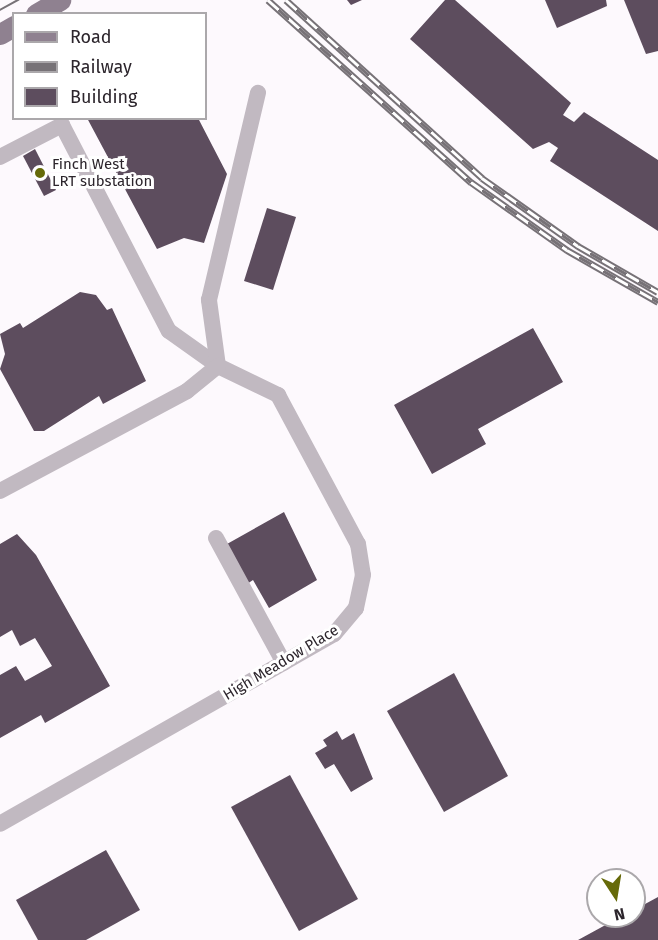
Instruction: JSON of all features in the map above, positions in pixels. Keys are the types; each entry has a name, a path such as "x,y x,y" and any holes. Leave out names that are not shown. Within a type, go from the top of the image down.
{"main road":[{"path":"39,12 60,0"}],"street":[{"path":"0,491 187,391 218,366 209,300 258,93"},
{"name":"High Meadow Place","path":"0,157 62,125 169,331 218,366 278,395 358,544 363,581 352,614 334,634 0,824"},
{"path":"216,538 285,663"}],"building":[{"path":"347,0 362,0 351,5"},
{"path":"445,0 455,0 571,103 563,115 574,122 584,112 658,160 658,231 550,161 558,148 549,142 533,149 410,39"},
{"path":"545,0 606,0 607,6 557,28"},
{"path":"624,0 658,0 658,51 646,54"},
{"path":"88,120 199,120 227,174 204,243 184,238 157,249"},
{"name":"Finch West LRT substation","path":"35,149 56,190 44,196 23,156"},
{"path":"267,208 296,217 273,290 244,281"},
{"path":"80,292 96,295 107,310 112,308 146,381 103,404 99,396 44,431 34,431 0,369 5,354 0,334 20,323 23,328"},
{"path":"533,328 563,382 478,429 486,444 432,474 394,405"},
{"path":"284,512 317,580 269,608 253,580 247,584 227,544"},
{"path":"17,534 36,555 110,686 45,723 41,715 0,738 0,675 16,666 25,681 52,666 35,638 20,646 12,630 0,637 0,544"},
{"path":"454,673 508,776 444,812 387,711"},
{"path":"337,731 342,740 354,733 373,779 351,792 334,764 325,769 315,753 327,746 323,740"},
{"path":"290,775 358,899 299,931 231,807"},
{"path":"106,850 140,910 86,940 38,940 16,900"},
{"path":"658,897 658,940 578,940 600,928 646,928 646,904"}],"tram line":[{"path":"0,10 18,0"}],"railway":[{"path":"268,0 471,182 567,250 658,302"},
{"path":"286,0 482,178 578,246 658,292"}],"place":[{"name":"Finch West LRT substation","path":"40,173"}]}
